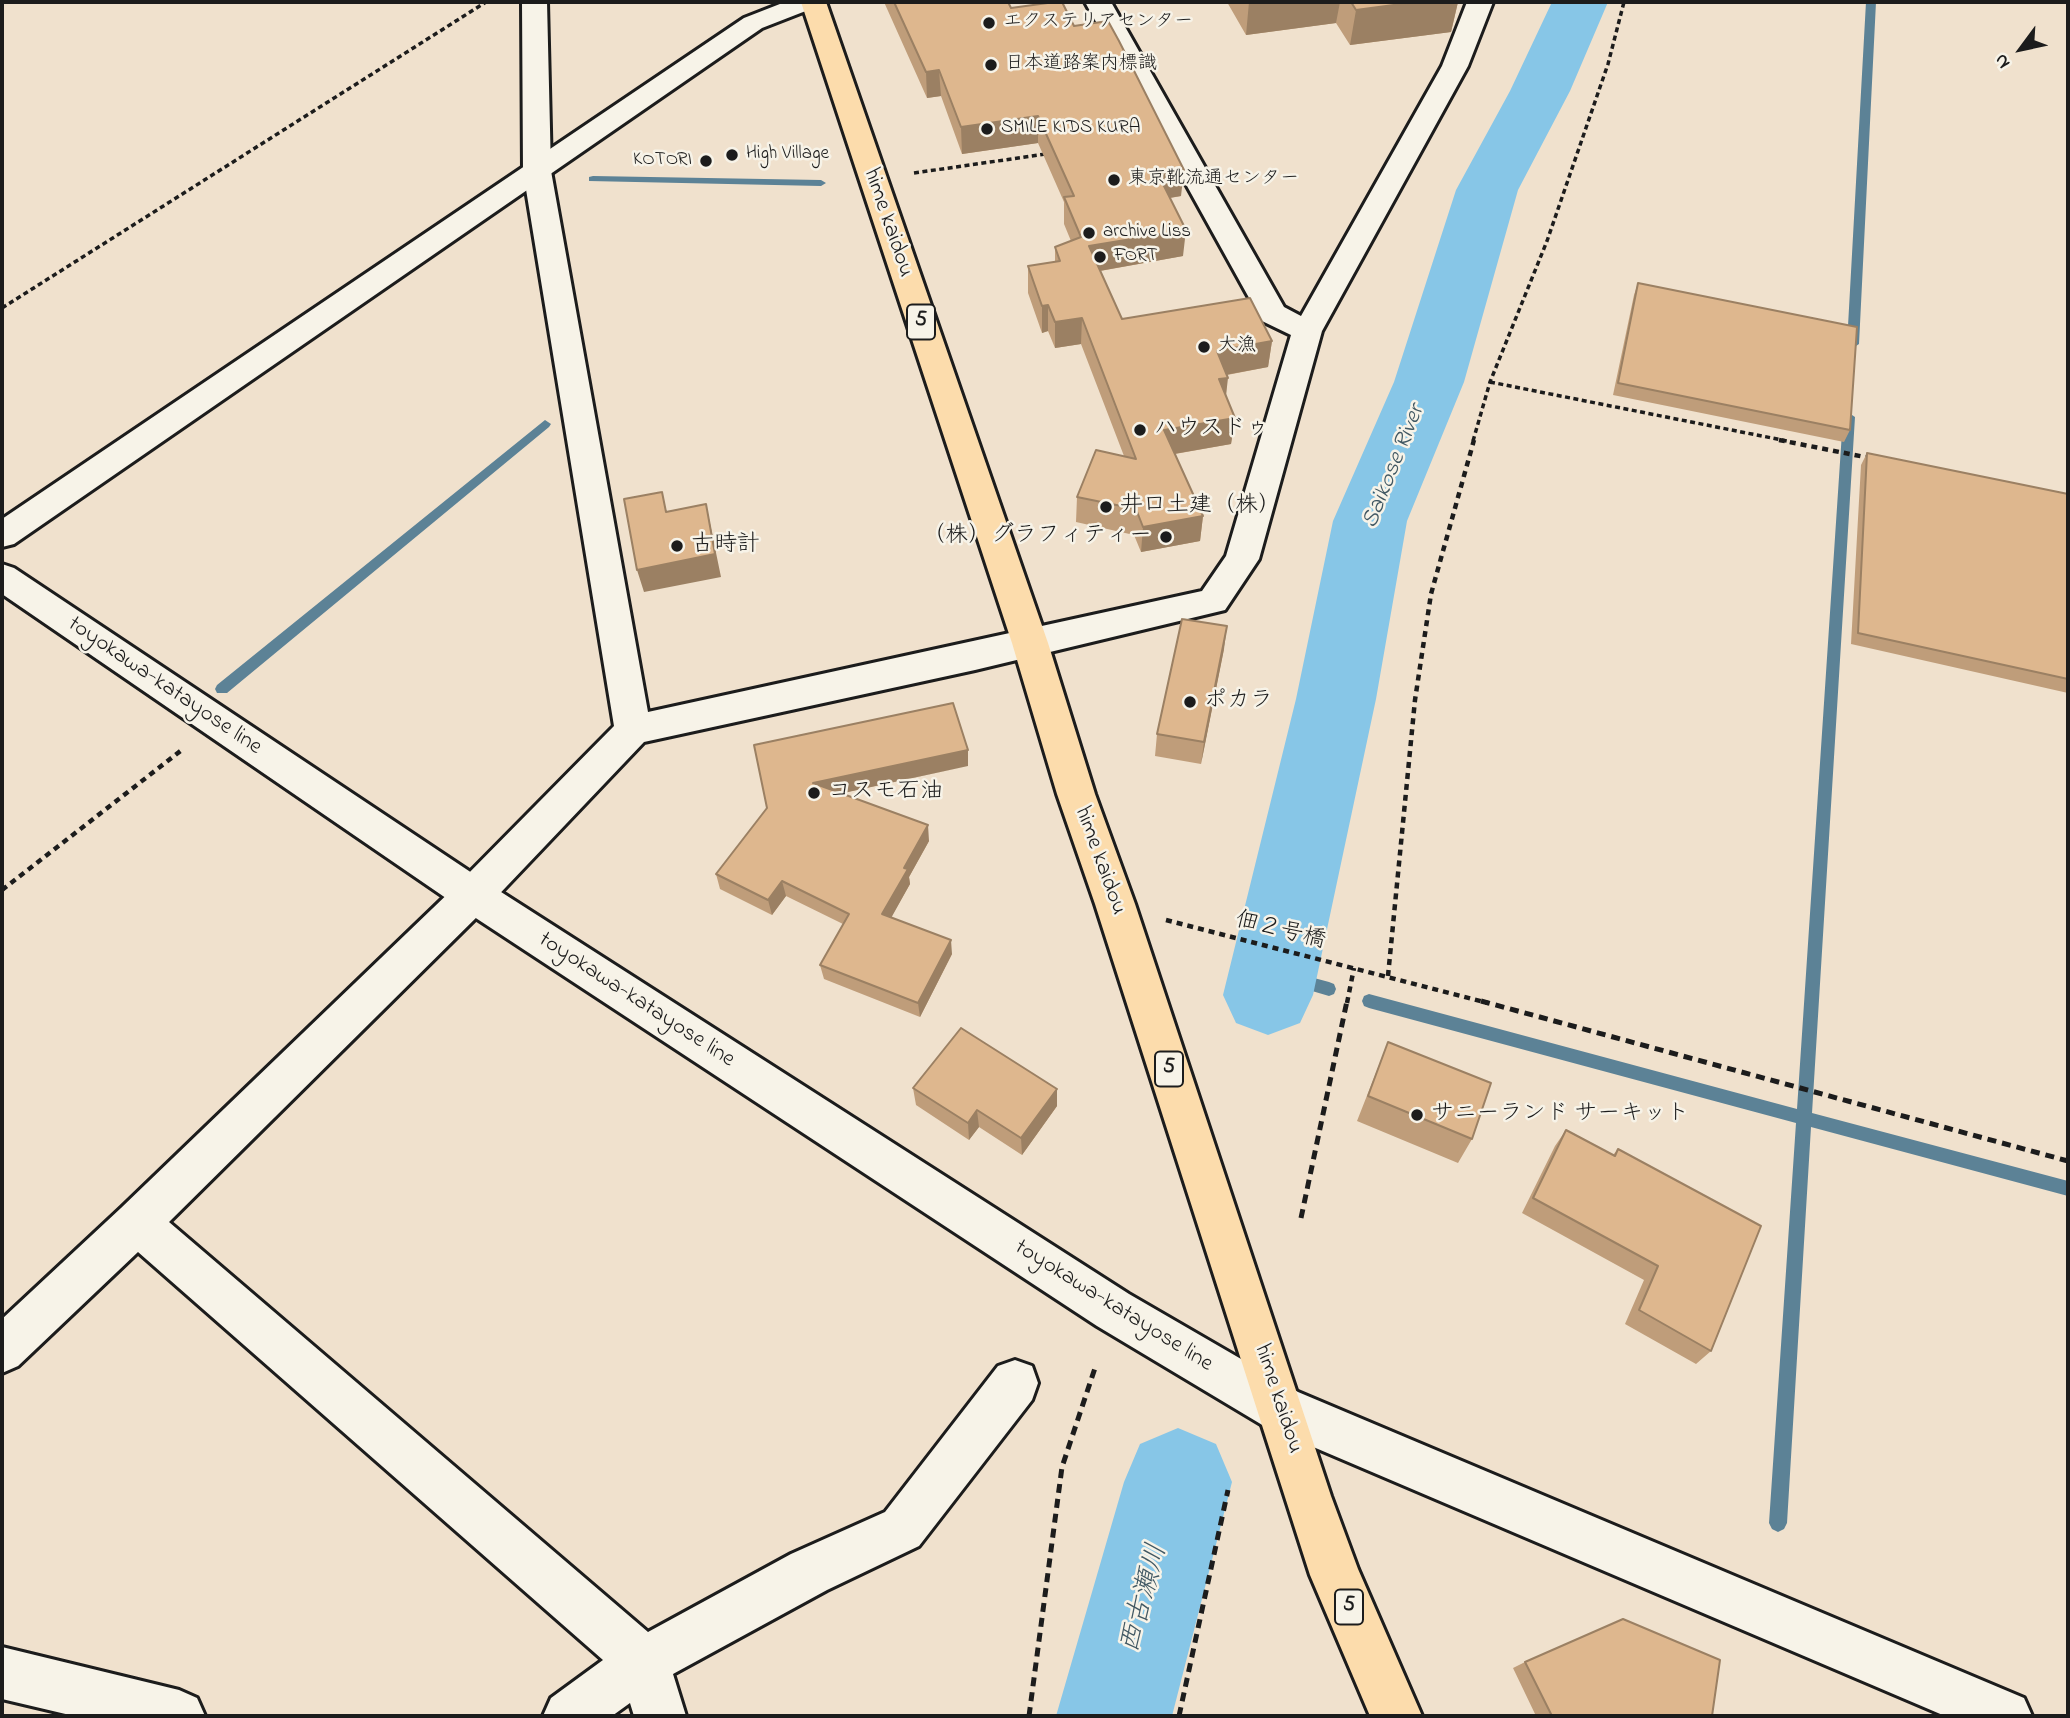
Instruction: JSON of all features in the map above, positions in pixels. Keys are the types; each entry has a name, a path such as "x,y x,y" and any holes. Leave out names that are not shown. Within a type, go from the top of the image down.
{"main road":[{"name":"hime kaidou","path":"813,2 1030,643 1076,794 1115,904 1335,1575 1396,1716"}],"street":[{"path":"534,2 537,171 633,730"},
{"path":"2,535 753,23 807,2"},
{"path":"1098,2 1273,314 1307,331"},
{"path":"2,1350 137,1223 473,895 633,730 1213,601 1242,559 1307,331 1455,66 1480,2"},
{"name":"toyokawa-katayose line","path":"2,577 473,895 1112,1310 1281,1409 2006,1716"},
{"path":"137,1223 644,1662 660,1716"},
{"path":"569,1716 644,1662 809,1572 902,1530 1015,1383"},
{"path":"2,1673 179,1716"}],"path":[{"path":"2,309 486,2"},
{"path":"1388,976 1415,700 1430,594 1490,382 1547,241 1608,64 1624,2"},
{"path":"914,173 1049,153"},
{"path":"1490,382 1880,460"},
{"path":"2,890 217,722"},
{"name":"佃２号橋","path":"1215,933 1388,976 2068,1161"},
{"path":"1301,1218 1354,968"},
{"path":"1029,1716 1062,1466 1095,1368"},
{"path":"1179,1716 1228,1490"}],"building":[{"path":"894,2 1008,2 1011,8 1062,2 1074,26 1108,21 1184,170 1158,174 1186,230 1089,246 1122,319 1250,298 1272,341 1217,351 1228,378 1219,379 1235,418 1164,430 1203,516 1143,527 1136,509 1077,497 1096,450 1136,459 1082,318 1055,322 1048,305 1042,306 1028,266 1060,261 1055,247 1081,237 1064,197 1074,196 1038,116 961,127 939,70 926,72"},
{"path":"1351,2 1416,2 1356,10"},
{"path":"1638,283 1857,327 1850,430 1618,383"},
{"path":"1867,453 2068,494 2068,679 1858,633"},
{"path":"662,492 666,512 706,504 715,554 637,570 624,499"},
{"name":"ポカラ","path":"1182,619 1227,626 1204,742 1157,734"},
{"path":"953,703 968,750 813,783 928,825 904,868 908,869 882,914 951,940 918,1003 820,965 849,914 782,881 768,900 716,874 767,808 754,745"},
{"path":"961,1028 1057,1089 1021,1138 977,1110 968,1123 913,1088"},
{"path":"1388,1042 1491,1083 1472,1139 1368,1096"},
{"path":"1566,1130 1615,1156 1618,1149 1761,1226 1711,1351 1639,1310 1658,1266 1533,1198"},
{"path":"1623,1619 1720,1660 1712,1716 1552,1716 1525,1662"}],"waterway":[{"name":"Saikose River","path":"1268,995 1336,699 1370,521 1429,382 1487,190 1540,91 1580,2"},
{"path":"1853,344 1871,2"},
{"path":"593,179 821,183"},
{"path":"1804,1118 1849,417"},
{"path":"222,689 545,424"},
{"path":"1273,973 1329,989"},
{"path":"1369,1001 1804,1118"},
{"path":"1778,1523 1804,1118"},
{"path":"1804,1118 2068,1189"},
{"name":"西古瀬川","path":"1114,1716 1178,1482"}],"place":[{"name":"エクステリアセンター","path":"989,23"},
{"name":"日本道路案内標識","path":"991,65"},
{"name":"SMILE KIDS KURA","path":"987,129"},
{"name":"High Village","path":"732,155"},
{"name":"KOTORI","path":"706,161"},
{"name":"東京靴流通センター","path":"1114,180"},
{"name":"archive Liss","path":"1089,233"},
{"name":"FORT","path":"1100,257"},
{"name":"大漁","path":"1204,347"},
{"name":"ハウスドゥ","path":"1140,430"},
{"name":"井口土建（株）","path":"1106,507"},
{"name":"（株）グラフィティー","path":"1166,537"},
{"name":"古時計","path":"677,546"},
{"name":"ポカラ","path":"1190,702"},
{"name":"コスモ石油","path":"814,793"},
{"name":"サニーランド サーキット","path":"1417,1115"}]}
